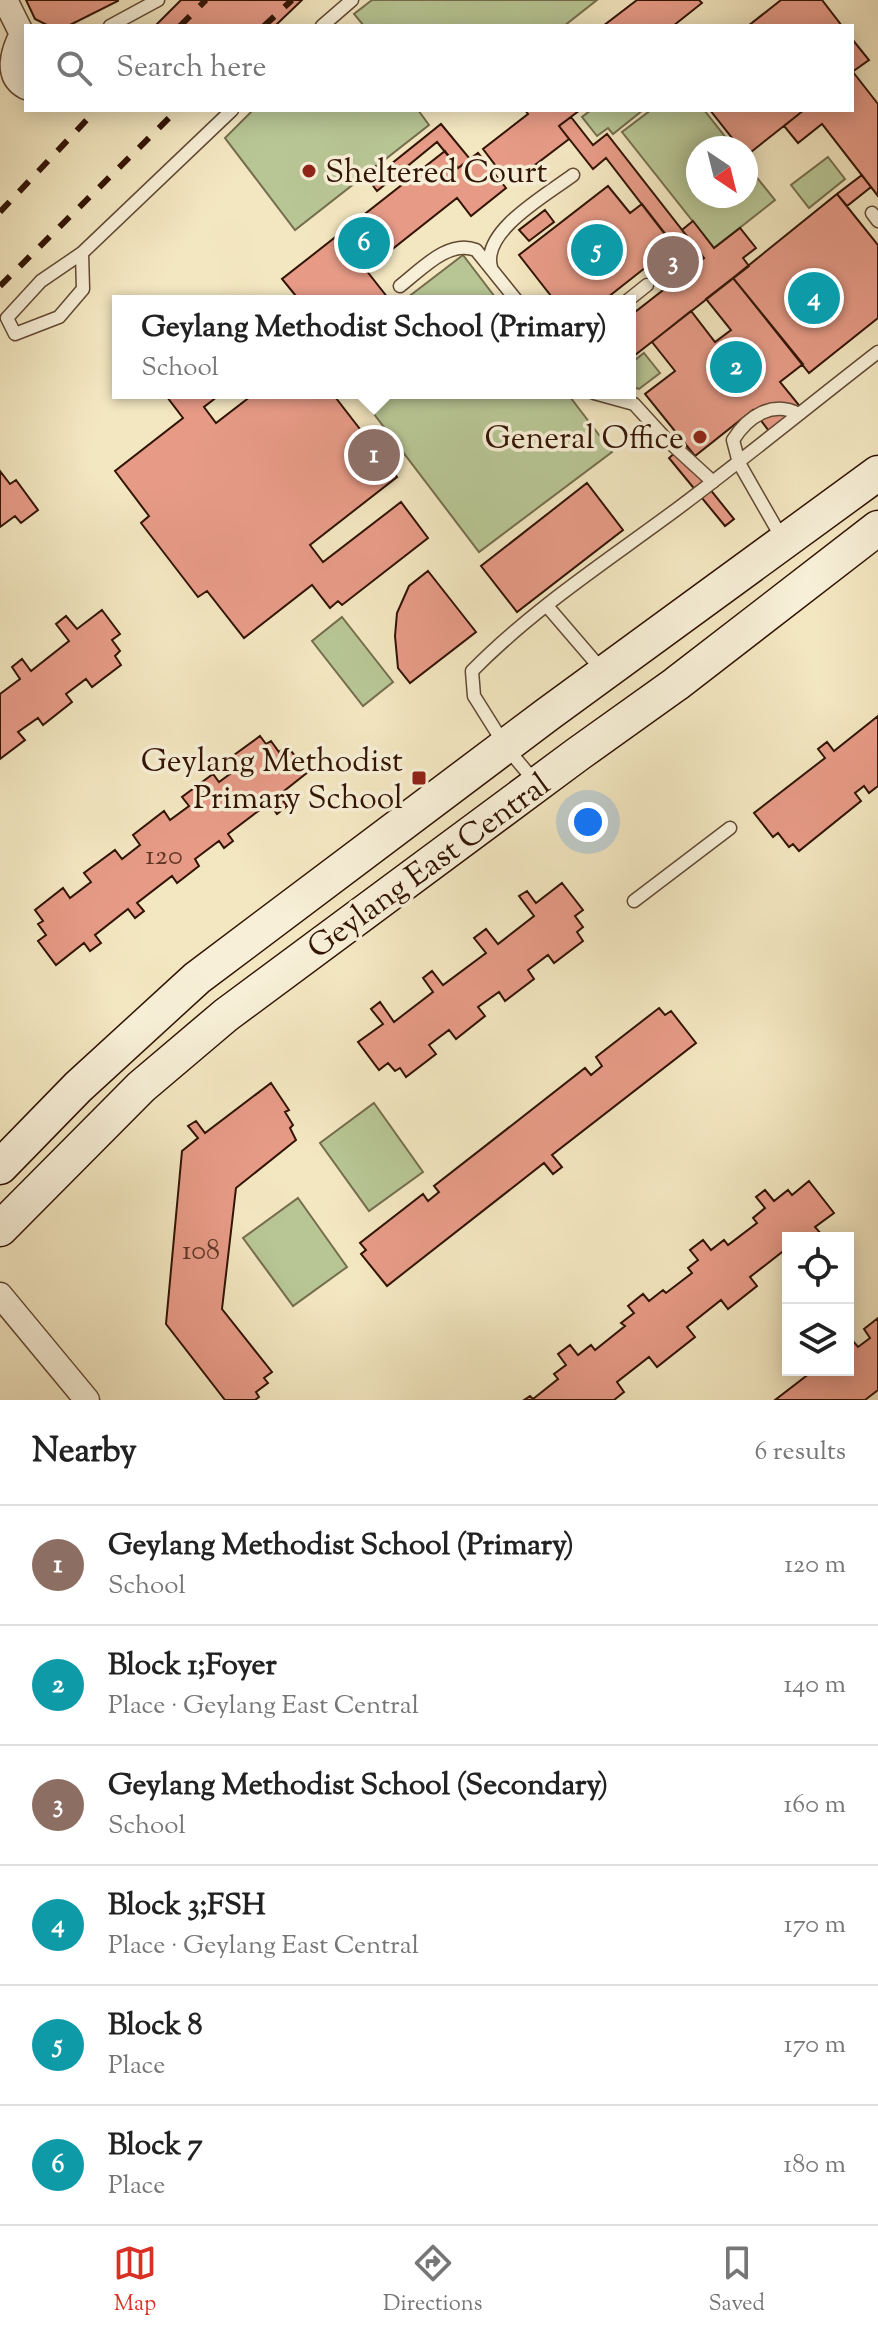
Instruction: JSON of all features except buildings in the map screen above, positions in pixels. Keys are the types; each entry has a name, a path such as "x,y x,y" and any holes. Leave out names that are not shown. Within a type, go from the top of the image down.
{"main road":[{"name":"Geylang East Central","path":"0,1167 78,1087 197,978 878,473"},
{"name":"Geylang East Central","path":"0,1229 141,1087 226,1015 676,684 878,528"}],"street":[{"path":"5,0 24,36 13,55 15,76 24,85"},
{"path":"2,1293 87,1400"}],"lane":[{"path":"114,24 158,0"},
{"path":"324,24 352,0"},
{"path":"82,253 83,289 59,317 15,334 7,318 41,281 82,253 230,112"},
{"path":"492,270 490,248 503,228 573,175"},
{"path":"400,286 444,253 469,247 476,250 512,295"},
{"path":"634,295 647,285"},
{"path":"538,785 506,747 474,696 472,671 498,645 547,606 739,463 878,352"},
{"path":"616,399 634,404 665,438 713,482"},
{"path":"784,542 739,463 733,440 740,429 758,415 778,407 799,414"},
{"path":"547,606 604,674"},
{"path":"634,901 730,828"}],"green space":[{"path":"372,0 597,0 567,24 362,24 354,14"},
{"name":"Sheltered Court","path":"251,112 419,112 429,125 295,230 225,138"},
{"path":"588,112 640,112 613,134 608,128 597,136 582,117"},
{"path":"648,112 706,112 725,136 686,136 686,208 758,208 758,179 775,200 714,248 622,132"},
{"path":"828,157 845,179 809,208 791,185"},
{"path":"463,255 493,295 411,295"},
{"path":"644,353 660,373 639,389 636,388 636,359"},
{"path":"363,399 572,399 612,452 479,552"},
{"path":"342,617 393,682 363,706 312,641"},
{"path":"374,1103 423,1172 369,1211 320,1143"},
{"path":"298,1198 347,1267 293,1306 243,1238"}],"railway":[{"path":"182,24 206,0"},
{"path":"266,24 292,0"},
{"path":"0,212 94,112"},
{"path":"0,286 175,112"}],"place":[{"name":"Sheltered Court","path":"309,171"},
{"name":"Block 7","path":"364,243"},
{"name":"Block 8","path":"597,250"},
{"name":"Geylang Methodist School (Secondary)","path":"673,262"},
{"name":"Block 3;FSH","path":"814,298"},
{"name":"Block 1;Foyer","path":"736,367"},
{"name":"General Office","path":"700,437"},
{"name":"Geylang Methodist School (Primary)","path":"374,455"},
{"name":"Geylang Methodist Primary School","path":"419,778"}]}
